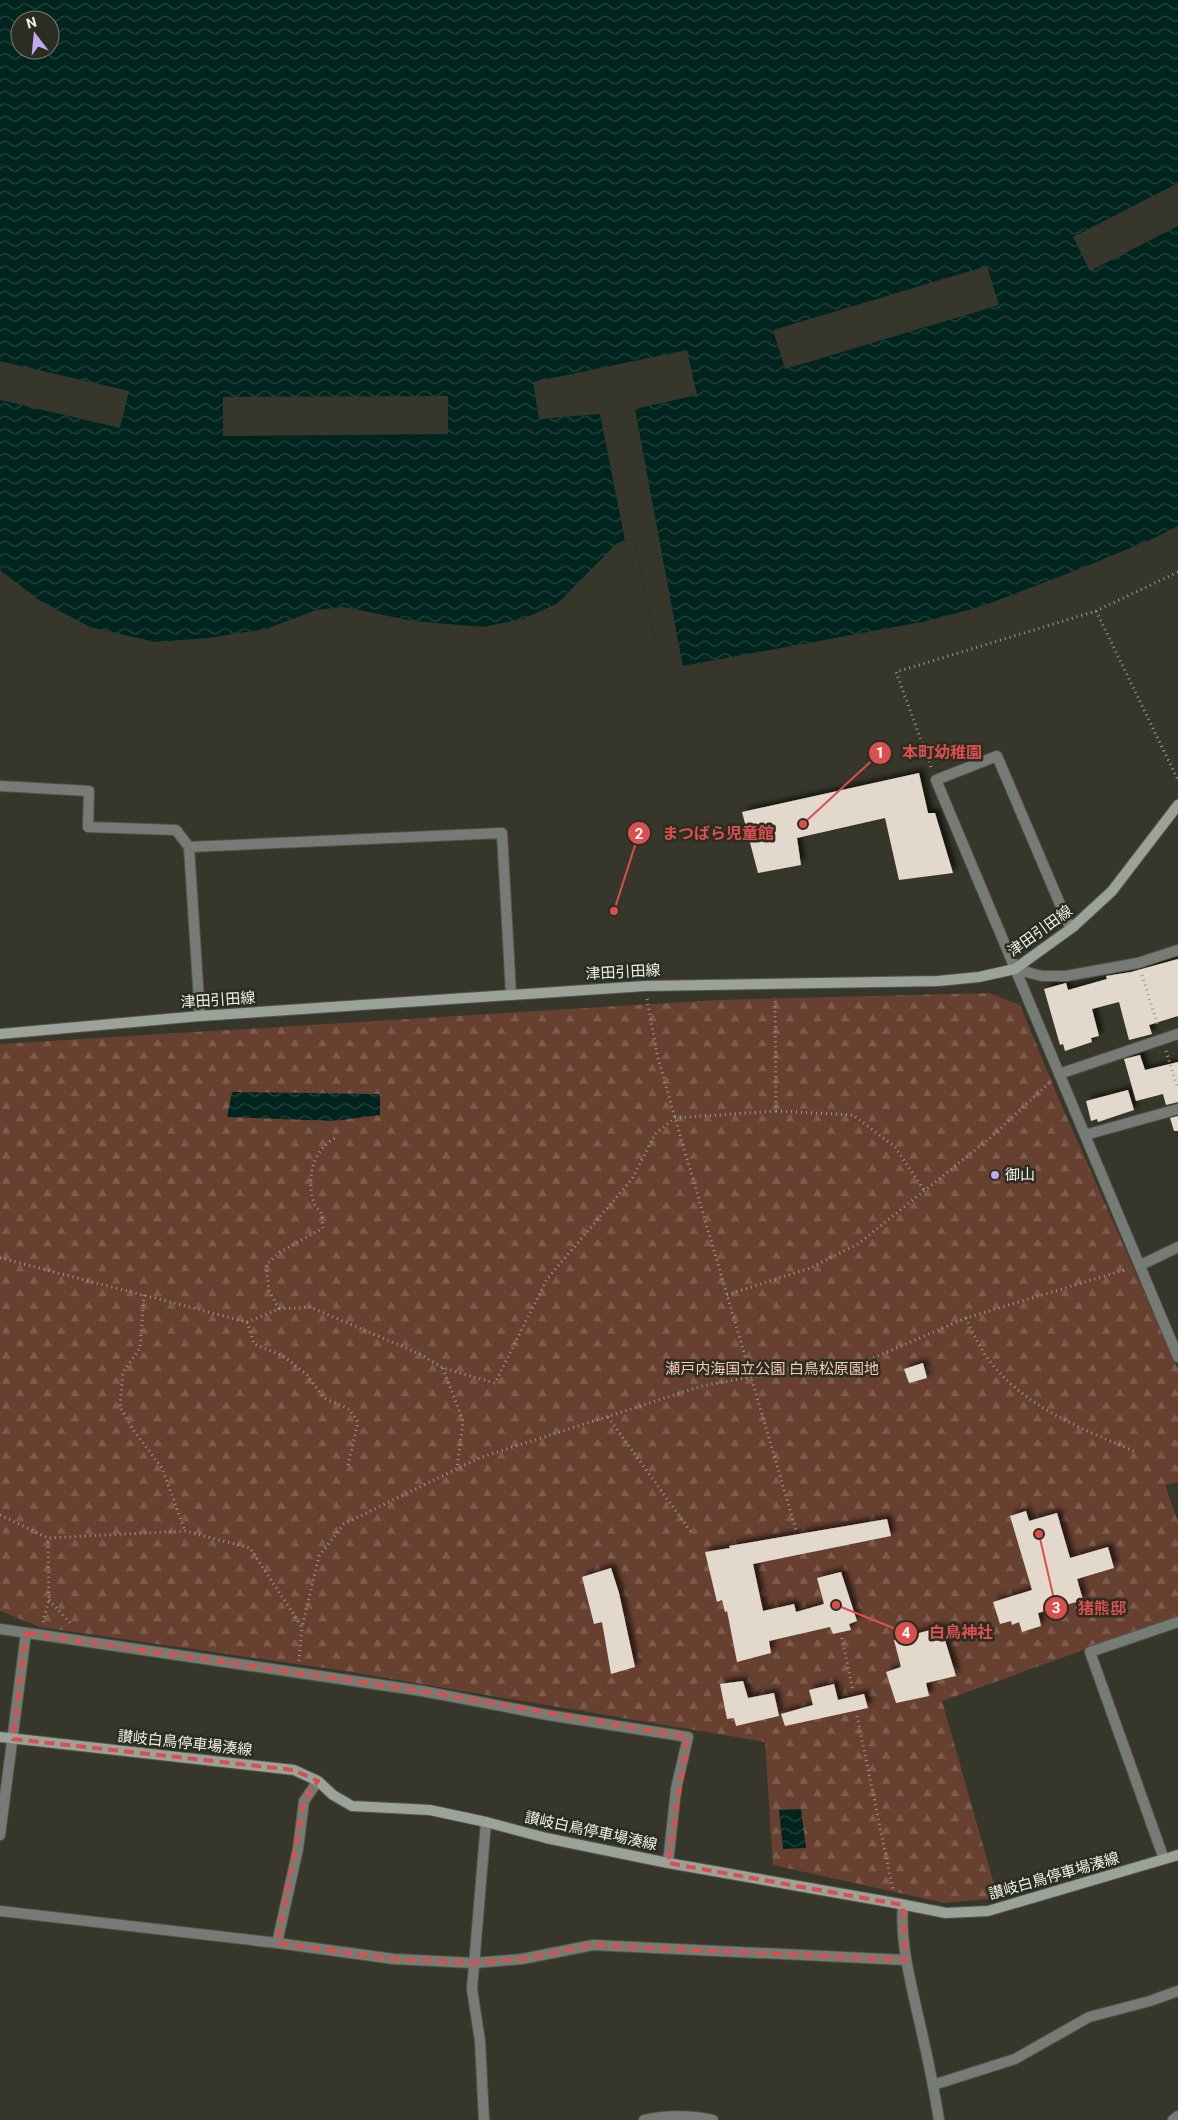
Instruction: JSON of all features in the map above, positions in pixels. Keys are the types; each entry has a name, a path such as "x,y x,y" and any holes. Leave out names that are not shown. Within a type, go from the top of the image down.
{"main road":[{"name":"津田引田線","path":"0,1034 200,1016 645,986 938,981 979,977 1015,969 1073,927 1112,891 1178,805"},
{"name":"讃岐白鳥停車場湊線","path":"0,1737 294,1770 318,1781 333,1795 352,1806 430,1810 546,1838 668,1863 946,1913 988,1911 1178,1855"}],"street":[{"path":"1073,927 1068,923 997,756 936,780 1178,1357"},
{"path":"0,786 89,791 88,827 176,830 189,847 200,1016"},
{"path":"189,847 502,833 511,994"},
{"path":"1015,969 1042,976 1066,976 1138,963 1178,950"},
{"path":"1059,1074 1178,1034"},
{"path":"1085,1135 1178,1109"},
{"path":"1140,1265 1178,1247"},
{"path":"1164,1859 1090,1652 1178,1622"},
{"path":"0,1629 422,1691 548,1715 688,1737 676,1789 668,1863"},
{"path":"0,1835 26,1633"},
{"path":"277,1943 298,1850 304,1801 318,1781"},
{"path":"484,2120 480,2041 472,1989 486,1822"},
{"path":"899,1904 906,1960 939,2120"},
{"path":"0,1911 277,1943 394,1959 474,1963 522,1959 593,1945 906,1960"},
{"path":"933,2085 1015,2059 1089,2017 1150,2001 1178,1991"},
{"path":"1173,2120 1178,2116"},
{"path":"644,2120 653,2118 702,2117 713,2120"}],"path":[{"path":"936,780 896,672 1096,611 1178,572"},
{"path":"1096,611 1178,780"},
{"path":"775,984 776,1111"},
{"path":"645,986 658,1058 796,1530"},
{"path":"727,1295 810,1268 858,1244 990,1138 1059,1074"},
{"path":"0,1258 247,1322 279,1310 310,1307 420,1354 443,1368 495,1383 547,1279 632,1179 655,1134 675,1118 776,1111 853,1115 895,1147 924,1190"},
{"path":"279,1310 269,1290 266,1265 280,1252 323,1228 322,1213 314,1204 310,1175 323,1144 335,1138"},
{"path":"298,1674 302,1627 319,1556 344,1524 457,1468 479,1458 702,1386 751,1377 850,1368 966,1318 1140,1265"},
{"path":"144,1295 140,1348 123,1372 120,1406 134,1431 162,1468 185,1532"},
{"path":"966,1318 986,1356 1024,1396 1071,1424 1136,1452"},
{"path":"247,1322 254,1344 285,1356 307,1375 324,1398 349,1409 358,1422 348,1465"},
{"path":"443,1368 462,1421 457,1468"},
{"path":"608,1416 691,1532"},
{"path":"0,1515 48,1538 185,1532 250,1548 302,1627"},
{"path":"40,1635 49,1599 48,1538"},
{"path":"49,1599 87,1642"},
{"path":"842,1638 853,1692"},
{"path":"857,1716 899,1904"}],"highlighted area":[{"path":"26,1633 422,1691 688,1737 668,1863 903,1905 906,1960 593,1945 522,1959 474,1963 394,1959 277,1943 304,1801 318,1781 294,1770 13,1739"}],"green space":[{"name":"瀬戸内海国立公園 白鳥松原園地","path":"990,993 1020,1005 1058,1097 1178,1369 1178,1482 1165,1485 1178,1522 1178,1616 942,1701 998,1898 945,1903 773,1865 765,1742 345,1671 40,1627 0,1611 0,1044 718,1000"}],"water":[{"path":"0,0 1178,0 1178,526 1152,539 1077,570 980,607 922,622 661,670 634,539 617,543 558,603 523,619 483,627 413,621 344,607 316,610 266,629 208,638 155,642 90,627 39,600 0,570"},
{"path":"232,1092 380,1094 380,1115 334,1121 227,1117"},
{"path":"801,1809 806,1848 783,1849 779,1810"}],"pier":[{"path":"1178,183 1178,226 1090,271 1073,237"},
{"path":"987,266 999,305 785,369 773,330"},
{"path":"687,350 697,395 635,409 683,667 661,670 634,539 625,541 600,414 539,419 533,382"},
{"path":"0,361 129,391 120,428 0,400"},
{"path":"448,396 448,434 223,436 223,397"}],"building":[{"path":"919,773 928,813 935,813 953,873 899,880 885,818 797,838 801,865 758,873 742,812"},
{"path":"1178,959 1178,1016 1149,1025 1152,1034 1129,1040 1119,1002 1092,1009 1099,1036 1091,1038 1092,1042 1065,1051 1063,1044 1060,1045 1044,989 1066,983 1068,990 1107,979 1106,976 1131,972"},
{"path":"1140,1055 1145,1070 1178,1062 1178,1102 1166,1105 1163,1094 1136,1101 1124,1059"},
{"path":"1128,1090 1134,1110 1098,1122 1097,1119 1091,1121 1086,1101"},
{"path":"1178,1116 1178,1131 1174,1131 1170,1118"},
{"path":"923,1363 927,1378 909,1383 904,1369"},
{"path":"1026,1511 1029,1521 1057,1513 1070,1558 1108,1547 1114,1568 1077,1579 1083,1600 1038,1613 1041,1626 1022,1632 1019,1622 1012,1625 1011,1621 1000,1624 993,1602 1032,1590 1010,1516"},
{"path":"887,1519 891,1536 753,1564 763,1611 794,1604 796,1612 824,1604 817,1578 841,1572 857,1621 849,1624 851,1630 833,1634 830,1627 769,1641 771,1653 737,1662 727,1611 725,1612 722,1600 717,1602 705,1552 730,1548 729,1546"},
{"path":"611,1568 619,1593 635,1667 611,1674 602,1622 594,1624 582,1577"},
{"path":"941,1627 956,1676 926,1683 929,1696 896,1703 886,1672 901,1667 894,1640"},
{"path":"743,1681 748,1698 774,1693 779,1716 736,1726 734,1718 727,1719 720,1684"},
{"path":"834,1684 838,1700 864,1694 868,1708 785,1726 781,1714 813,1705 809,1690"}],"place":[{"name":"本町幼稚園","path":"803,824"},
{"name":"まつばら児童館","path":"614,911"},
{"name":"御山","path":"995,1175"},
{"name":"猪熊邸","path":"1039,1534"},
{"name":"白鳥神社","path":"836,1605"}]}
